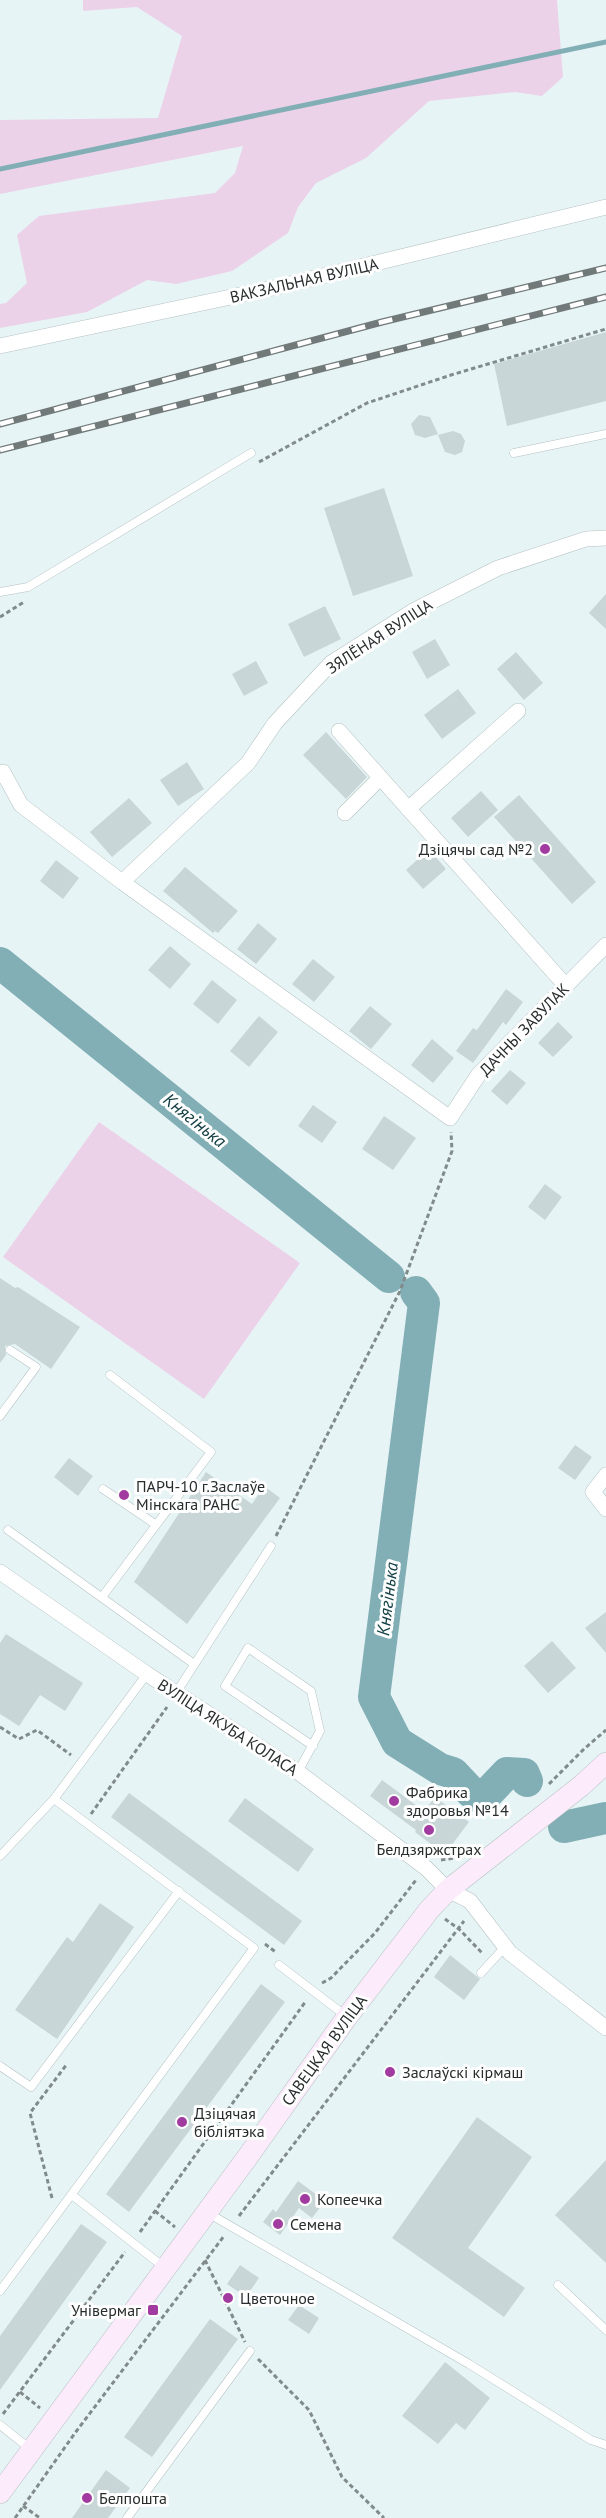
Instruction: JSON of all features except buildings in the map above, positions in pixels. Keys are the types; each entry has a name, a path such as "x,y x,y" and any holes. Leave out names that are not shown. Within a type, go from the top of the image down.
{"main road":[{"name":"САВЕЦКАЯ ВУЛІЦА","path":"0,2493 249,2155 347,2017 429,1910 448,1890 582,1786 606,1763"}],"street":[{"name":"ВАКЗАЛЬНАЯ ВУЛІЦА","path":"0,346 273,288 606,207"},
{"name":"ЗЯЛЁНАЯ ВУЛІЦА","path":"122,882 248,763 275,723 331,663 413,611 498,568 586,539 606,538"},
{"path":"408,809 518,711"},
{"path":"339,731 566,986"},
{"path":"3,772 21,805 122,882 450,1118"},
{"path":"345,813 380,778"},
{"name":"ДАЧНЫ ЗАВУЛАК","path":"450,1118 479,1074 606,945"},
{"path":"606,1475 593,1492 606,1509"},
{"name":"ВУЛІЦА ЯКУБА КОЛАСА","path":"0,1572 147,1674 298,1772 426,1868 448,1890 470,1901"},
{"path":"470,1901 504,1947 606,2028"}],"lane":[{"path":"514,453 606,434"},
{"path":"0,592 28,587 251,453"},
{"path":"0,1416 36,1367 10,1350"},
{"path":"102,1597 211,1452 110,1375"},
{"path":"103,1489 155,1524"},
{"path":"8,1530 194,1664"},
{"path":"176,1693 271,1546"},
{"path":"298,1772 313,1746 320,1731 311,1691 248,1648 225,1686 313,1746"},
{"path":"0,1856 54,1800 147,1674"},
{"path":"1,2287 62,2209 254,1948 54,1800"},
{"path":"0,2066 31,2087 179,1891"},
{"path":"481,1973 504,1947"},
{"path":"279,1965 347,2017"},
{"path":"72,2195 165,2268"},
{"path":"206,2212 469,2364 591,2440 606,2445"},
{"path":"558,2285 606,2330"},
{"path":"127,2518 250,2351"},
{"path":"0,2425 32,2450"}],"path":[{"path":"255,465 367,403 481,365 606,329"},
{"path":"0,617 30,598"},
{"path":"271,1546 400,1291 452,1151 450,1118"},
{"path":"96,1819 91,1815 176,1693"},
{"path":"0,1727 19,1739 37,1730 80,1762"},
{"path":"543,1791 606,1730"},
{"path":"0,2418 319,1984 331,1978 375,1933 432,1862 459,1858"},
{"path":"404,1896 459,1929 491,1962"},
{"path":"15,2518 75,2433 205,2260 459,1929 466,1918 470,1901"},
{"path":"62,2209 53,2202 30,2114 71,2057"},
{"path":"205,2260 250,2351 309,2410 342,2477 384,2518"},
{"path":"23,2506 40,2518"}],"shaded area":[{"path":"83,0 557,0 563,77 542,96 515,92 429,101 366,158 316,183 298,207 288,233 232,271 176,284 147,280 87,312 0,328 0,304 6,303 27,283 17,235 39,216 215,193 235,173 243,146 0,194 0,120 158,118 182,36 137,7 83,11"},
{"path":"99,1122 300,1263 204,1399 3,1257"}],"waterway":[{"path":"0,169 606,42"},
{"name":"Княгінька","path":"0,963 389,1277"},
{"name":"Княгінька","path":"416,1292 424,1303 374,1697 397,1742 440,1769 453,1773 479,1797 486,1795 507,1773 524,1774 527,1781"},
{"name":"Княгінька","path":"564,1827 606,1818"}],"railway":[{"path":"0,424 382,322 606,268"},
{"path":"0,450 606,297"}],"place":[{"name":"Дзіцячы сад №2","path":"545,849"},
{"name":"ПАРЧ-10 г.Заслаўе Мінскага РАНС","path":"124,1495"},
{"name":"Фабрика здоровья №14","path":"394,1801"},
{"name":"Белдзяржстрах","path":"429,1830"},
{"name":"Заслаўскі кірмаш","path":"390,2072"},
{"name":"Дзіцячая бібліятэка","path":"182,2122"},
{"name":"Копеечка","path":"305,2199"},
{"name":"Семена","path":"278,2224"},
{"name":"Цветочное","path":"228,2298"},
{"name":"Універмаг","path":"153,2310"},
{"name":"Белпошта","path":"87,2498"}]}
